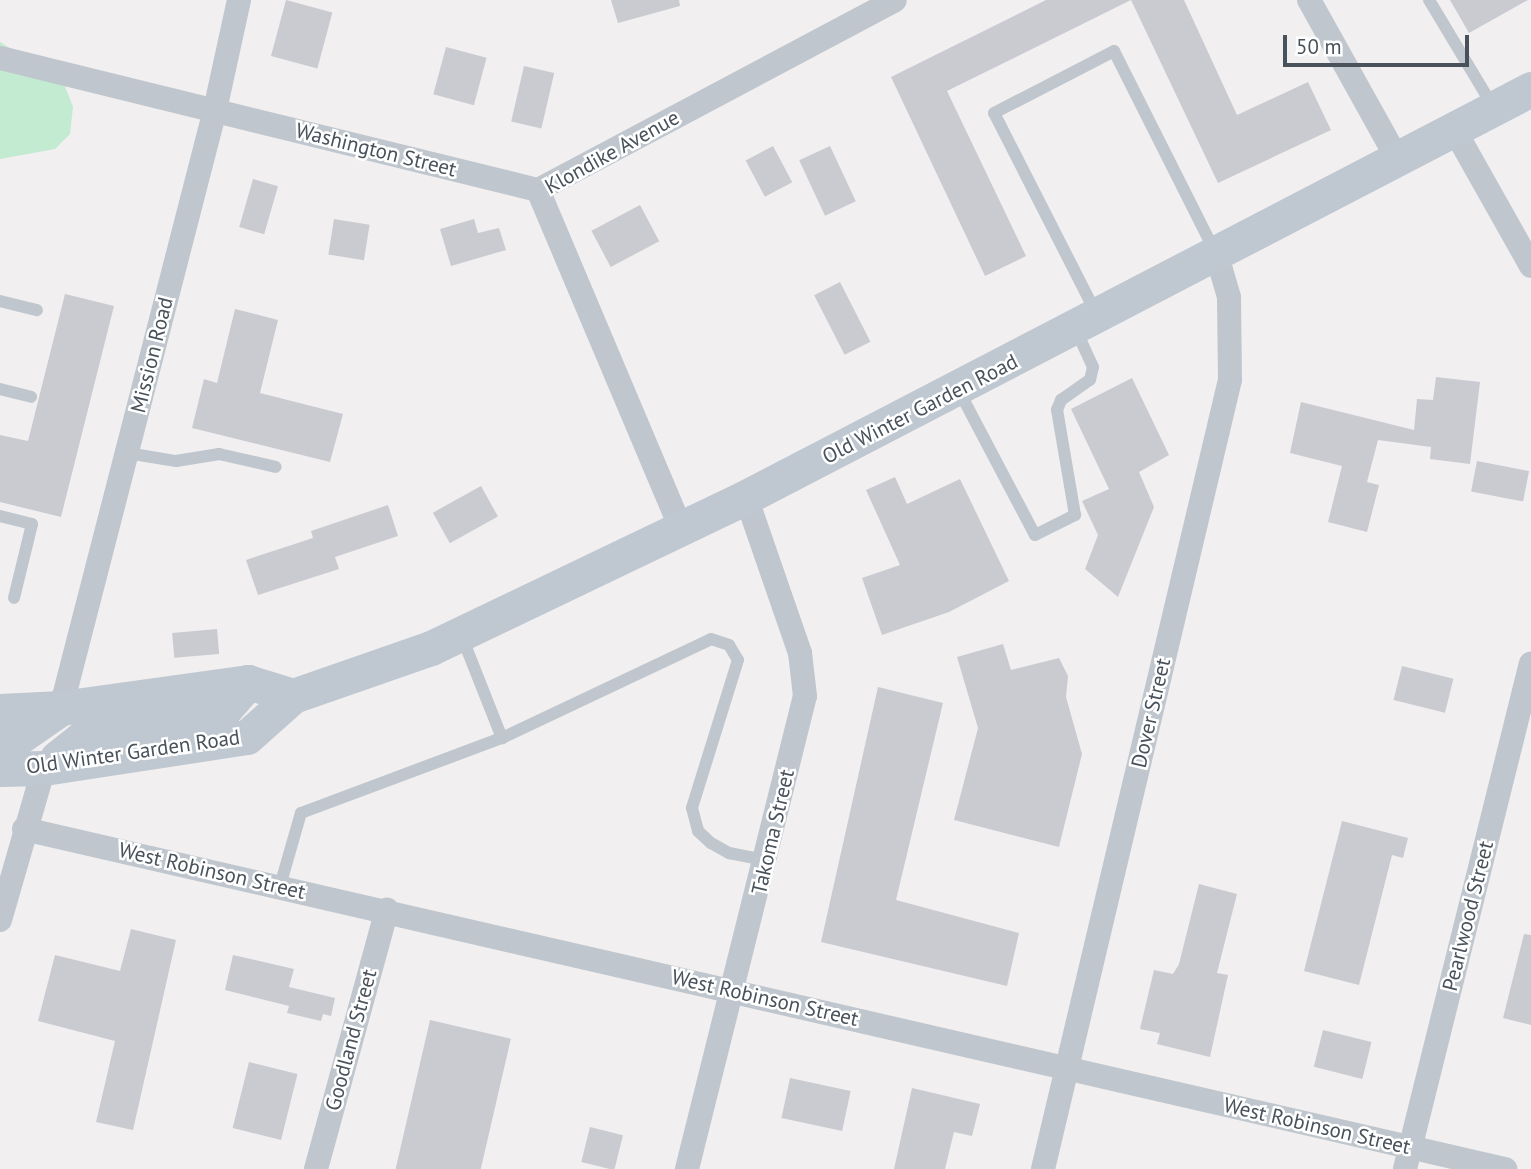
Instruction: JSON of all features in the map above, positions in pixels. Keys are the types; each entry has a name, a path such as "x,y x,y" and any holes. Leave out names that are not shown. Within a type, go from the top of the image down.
{"main road":[{"name":"Old Winter Garden Road","path":"0,769 44,768 247,737 293,696 460,634 746,497 1217,256 1531,89"},
{"path":"44,768 81,739 224,710 248,682"},
{"path":"0,710 61,708 248,682 293,696"},
{"path":"0,738 19,737 61,708"}],"street":[{"name":"Mission Road","path":"61,708 215,110 239,0"},
{"name":"Klondike Avenue","path":"681,528 538,190 895,0"},
{"path":"1309,0 1398,160"},
{"name":"Washington Street","path":"0,58 538,190"},
{"path":"1455,131 1531,266"},
{"name":"Dover Street","path":"1043,1169 1230,380 1229,297 1217,256"},
{"name":"Takoma Street","path":"687,1169 735,991 805,696 800,653 746,497"},
{"name":"Pearlwood Street","path":"1408,1158 1531,663"},
{"path":"0,920 24,829 44,768"},
{"name":"West Robinson Street","path":"24,829 1068,1068 1408,1158 1505,1169"},
{"name":"Goodland Street","path":"316,1169 387,911"}],"lane":[{"path":"1429,0 1494,108"},
{"path":"958,388 1035,535 1075,514 1057,410 1061,400 1090,380 1093,366 1087,323 994,113 1102,57 1114,51 1217,256"},
{"path":"0,301 37,310"},
{"path":"0,390 31,397"},
{"path":"127,453 176,461 219,454 276,467"},
{"path":"0,516 32,524 14,598"},
{"path":"460,634 502,738"},
{"path":"280,886 301,814 502,738 711,639 729,645 738,660 692,808 698,831 711,843 729,853 766,860"}],"green space":[{"path":"0,42 63,81 73,107 70,134 55,149 0,159"}],"building":[{"path":"286,0 332,12 317,68 271,56"},
{"path":"611,0 679,0 680,6 618,23"},
{"path":"1046,0 1131,0 947,91 1026,256 985,276 891,77"},
{"path":"1131,0 1184,0 1237,115 1308,82 1331,130 1218,183"},
{"path":"1450,0 1528,0 1469,33"},
{"path":"446,47 487,58 474,105 433,94"},
{"path":"524,66 554,73 541,129 511,122"},
{"path":"773,146 792,182 765,197 746,161"},
{"path":"830,146 856,201 825,216 799,160"},
{"path":"253,179 278,186 264,234 239,227"},
{"path":"640,205 659,241 611,267 591,231"},
{"path":"334,219 370,225 364,260 328,255"},
{"path":"474,219 478,233 499,228 506,250 451,266 440,229"},
{"path":"840,282 870,342 845,355 814,295"},
{"path":"65,294 114,306 61,517 0,502 0,435 28,441"},
{"path":"235,309 278,320 260,393 343,414 330,462 192,428 204,379 217,383"},
{"path":"1436,377 1480,382 1470,464 1430,459 1431,447 1378,440 1367,482 1379,485 1367,532 1328,522 1342,466 1290,453 1301,402 1414,430 1417,399 1433,400"},
{"path":"1132,378 1169,455 1139,472 1154,507 1118,597 1085,569 1098,535 1082,501 1109,489 1071,409"},
{"path":"1477,461 1529,471 1523,502 1471,491"},
{"path":"895,477 907,504 960,479 1009,581 949,612 882,635 862,578 900,565 866,490"},
{"path":"481,486 498,517 450,543 433,513"},
{"path":"388,505 398,536 335,557 339,569 258,595 246,560 313,538 311,531"},
{"path":"217,629 219,654 174,658 172,633"},
{"path":"1003,644 1011,670 1059,658 1068,676 1066,697 1082,754 1059,847 954,820 978,728 957,657"},
{"path":"1402,666 1453,679 1445,713 1394,700"},
{"path":"878,687 943,703 896,900 1019,933 1007,986 821,942"},
{"path":"1342,821 1408,838 1403,858 1392,855 1359,985 1304,971"},
{"path":"1199,884 1237,894 1217,973 1228,975 1210,1057 1157,1044 1160,1033 1140,1029 1154,970 1173,974 1179,964"},
{"path":"131,929 176,940 133,1130 96,1122 115,1041 38,1021 55,955 120,971"},
{"path":"1524,934 1531,935 1531,1025 1503,1018"},
{"path":"233,955 294,969 289,987 335,998 331,1016 323,1014 321,1021 287,1013 289,1006 225,990"},
{"path":"430,1020 511,1039 481,1169 396,1169"},
{"path":"1323,1030 1372,1042 1362,1079 1314,1067"},
{"path":"249,1062 298,1074 281,1140 233,1128"},
{"path":"790,1078 851,1091 842,1131 781,1118"},
{"path":"912,1088 980,1104 972,1136 954,1132 945,1169 894,1169"},
{"path":"590,1127 623,1135 615,1169 581,1162"}]}
